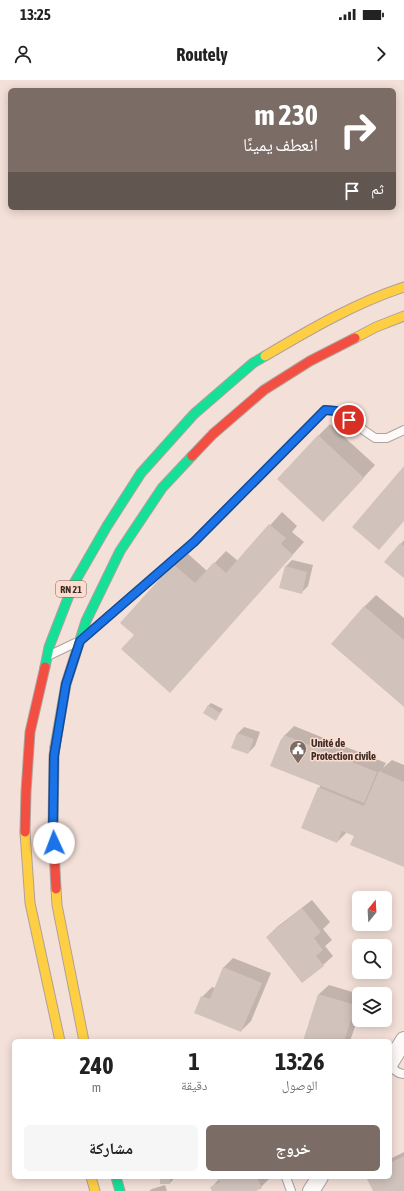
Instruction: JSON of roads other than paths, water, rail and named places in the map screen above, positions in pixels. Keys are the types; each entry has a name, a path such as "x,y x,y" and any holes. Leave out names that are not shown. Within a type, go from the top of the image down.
{"highway":[{"name":"RN 21","path":"60,1039 30,904 26,840 26,792 30,732 49,647 73,585 107,526 141,472 194,414 253,363 314,327 404,287"},
{"name":"RN 21","path":"84,1039 57,906 53,828 54,756 66,684 86,621 120,551 162,488 213,434 264,390 310,361 376,327 404,316"},
{"path":"92,1179 95,1191"},
{"path":"117,1179 120,1191"}],"street":[{"path":"392,1060 404,1040"},
{"path":"311,1191 319,1179"}],"lane":[{"path":"47,656 80,641 194,542 325,410 336,411 375,438 387,438 404,430"},
{"path":"392,1068 399,1073 404,1074"},
{"path":"287,1179 291,1191"}],"place":[{"name":"Unité de Protection civile","path":"298,764"}]}
